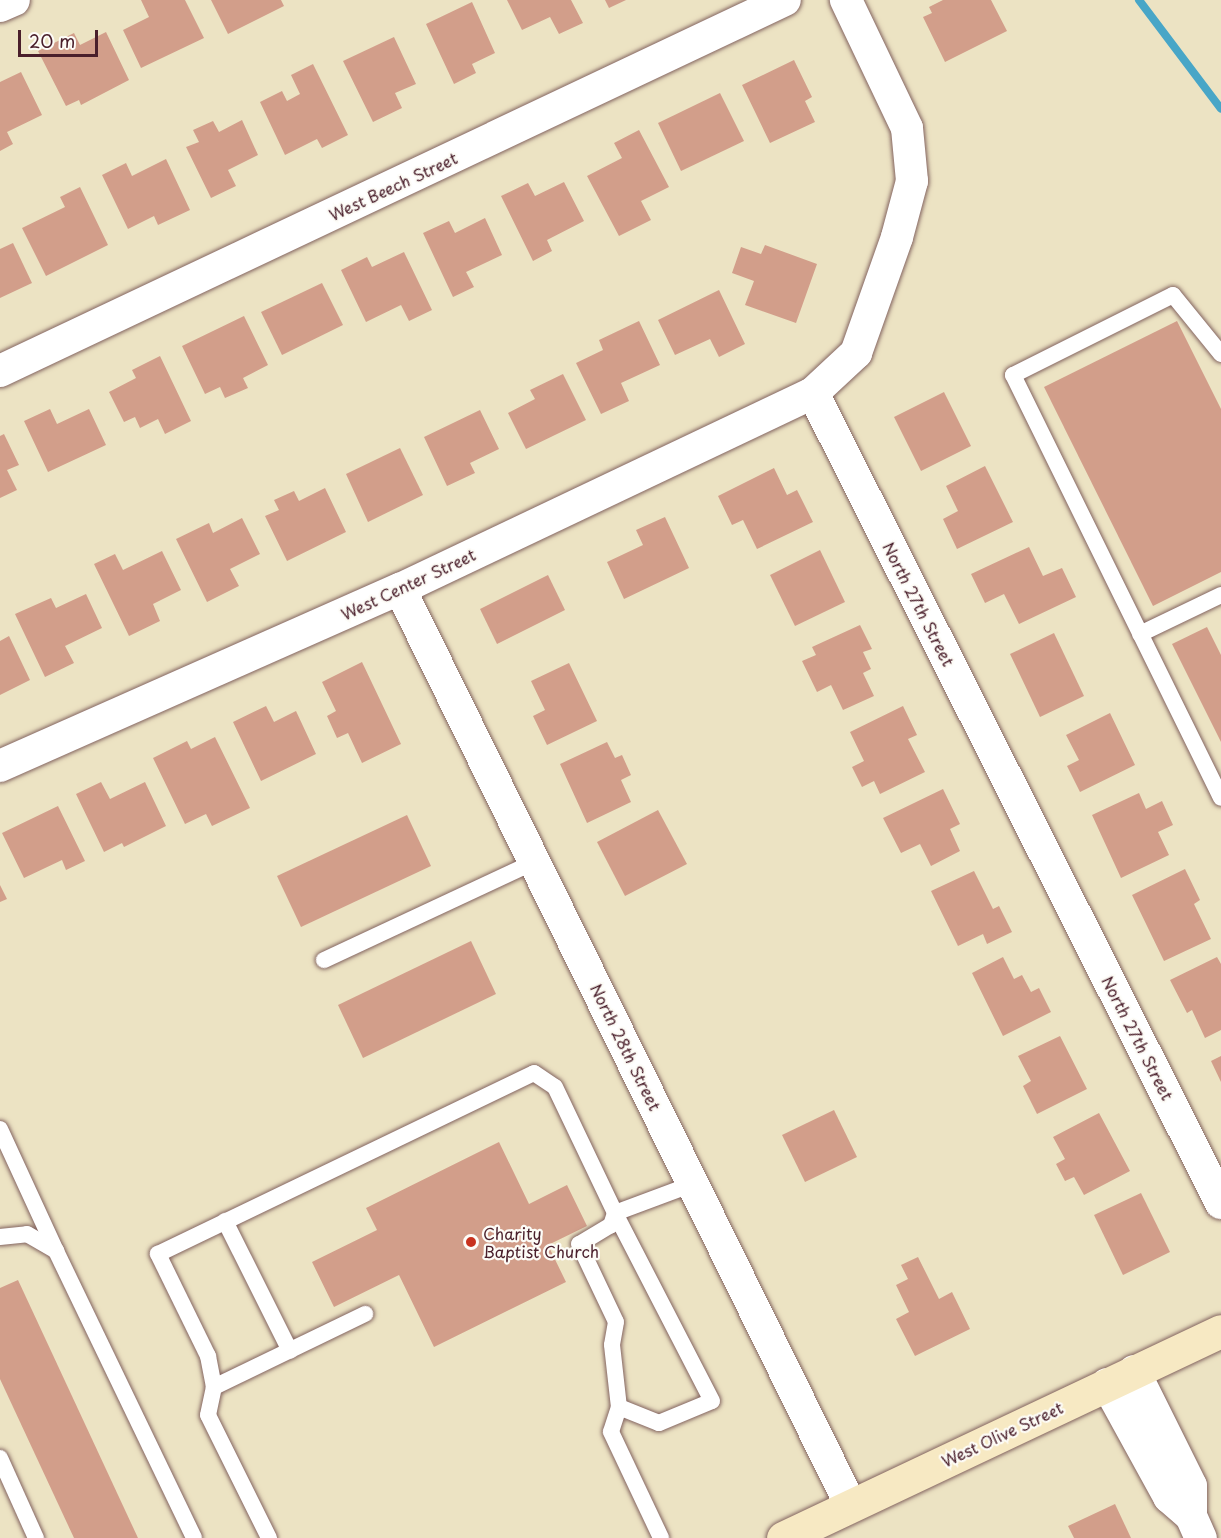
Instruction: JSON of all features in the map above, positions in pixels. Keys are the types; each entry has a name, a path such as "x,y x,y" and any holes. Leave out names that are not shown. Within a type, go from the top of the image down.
{"main road":[{"name":"West Olive Street","path":"783,1538 1221,1331"}],"street":[{"path":"0,6 14,0"},
{"name":"West Beech Street","path":"0,371 785,0"},
{"path":"813,393 856,353 897,237 912,181 908,128 846,0"},
{"name":"West Center Street","path":"0,766 400,589 813,393"},
{"name":"North 27th Street","path":"813,393 1221,1203"},
{"name":"North 28th Street","path":"400,589 851,1506"},
{"path":"1120,1378 1169,1497 1196,1527"}],"lane":[{"path":"1221,354 1173,295 1013,375 1221,798"},
{"path":"1140,634 1220,597"},
{"path":"324,960 534,862"},
{"path":"269,1538 208,1415 214,1387 208,1356 158,1254 534,1073 555,1087 615,1213 711,1401 659,1423 619,1407"},
{"path":"0,1129 194,1538"},
{"path":"615,1213 693,1184"},
{"path":"615,1213 611,1225 579,1244 616,1322 612,1345 619,1407 611,1432 661,1538"},
{"path":"225,1221 290,1351"},
{"path":"0,1237 27,1233 56,1251"},
{"path":"214,1387 365,1314"},
{"path":"0,1458 36,1538"}],"building":[{"path":"141,0 185,0 204,38 141,68 123,30 149,17"},
{"path":"211,0 281,0 284,6 228,34"},
{"path":"507,0 571,0 583,23 559,34 550,17 522,30"},
{"path":"605,0 626,0 609,8"},
{"path":"943,0 991,0 1007,31 945,62 923,17 932,13 929,7"},
{"path":"472,2 495,53 472,64 476,73 454,84 426,24"},
{"path":"106,32 129,80 81,105 79,100 66,106 38,51 74,33 80,45"},
{"path":"394,37 416,84 395,93 402,108 373,122 343,61"},
{"path":"794,60 812,97 805,101 815,122 770,143 742,85"},
{"path":"313,64 348,135 322,148 317,139 285,155 260,102 282,91 287,101 300,94 291,75"},
{"path":"21,72 42,115 7,132 13,144 0,151 0,82"},
{"path":"720,93 744,141 681,171 658,123"},
{"path":"242,120 258,155 228,170 236,186 211,198 186,147 199,142 193,130 213,121 219,132"},
{"path":"639,130 669,187 641,201 651,220 619,236 587,176 622,158 614,143"},
{"path":"166,159 190,210 158,225 154,216 128,229 102,175 126,163 132,176"},
{"path":"564,182 584,221 547,240 552,251 533,261 501,196 528,183 535,196"},
{"path":"80,187 108,245 46,276 22,228 65,207 60,197"},
{"path":"485,218 502,255 466,272 474,287 453,297 423,233 449,221 455,233"},
{"path":"13,243 32,283 0,298 0,249"},
{"path":"765,245 817,264 796,323 745,305 754,281 732,273 741,247 761,254"},
{"path":"404,252 432,310 409,321 401,305 366,322 341,270 367,257 372,267"},
{"path":"322,283 343,325 282,355 261,312"},
{"path":"719,290 745,344 719,357 710,339 675,355 658,320"},
{"path":"244,316 268,365 243,378 248,388 225,398 220,387 205,394 182,346"},
{"path":"639,321 660,365 621,383 629,401 601,414 576,363 603,350 599,340"},
{"path":"1177,321 1221,409 1221,572 1153,606 1044,387"},
{"path":"160,356 191,421 165,434 158,419 140,428 135,417 124,422 109,392 136,378 132,370"},
{"path":"563,374 586,420 526,449 508,413 535,399 530,390"},
{"path":"944,392 971,446 921,471 894,417"},
{"path":"50,409 57,424 89,409 106,445 48,472 24,421"},
{"path":"480,410 499,449 470,463 475,473 447,486 424,437"},
{"path":"4,434 19,465 7,470 17,490 0,498 0,436"},
{"path":"400,448 423,495 368,522 346,474"},
{"path":"985,466 1013,522 957,549 943,519 958,511 946,486"},
{"path":"774,468 787,495 797,490 813,522 757,549 743,520 732,525 718,496"},
{"path":"325,488 346,532 287,561 265,516 279,510 274,500 294,491 299,501"},
{"path":"665,517 689,568 624,599 607,562 643,545 636,530"},
{"path":"242,518 260,554 230,569 239,586 207,602 176,539 209,523 213,533"},
{"path":"1029,547 1043,576 1062,568 1076,597 1019,624 1004,594 985,603 971,574"},
{"path":"820,550 845,602 795,626 770,575"},
{"path":"162,551 181,590 153,604 160,621 129,636 94,564 115,554 123,570"},
{"path":"548,575 565,610 497,644 480,609"},
{"path":"86,594 102,628 65,646 74,663 45,677 15,614 51,598 56,608"},
{"path":"860,625 872,649 863,652 871,669 863,673 874,696 843,710 831,685 817,692 802,661 816,655 812,647"},
{"path":"1207,627 1221,655 1221,742 1172,644"},
{"path":"1054,633 1084,696 1040,717 1010,654"},
{"path":"9,636 30,680 0,695 0,641"},
{"path":"362,662 401,744 362,763 348,733 337,738 327,716 336,711 322,682"},
{"path":"569,663 597,721 547,745 533,716 545,710 531,681"},
{"path":"266,706 274,722 296,711 316,754 261,781 233,722"},
{"path":"903,706 917,735 908,739 925,772 880,794 874,781 862,787 852,767 864,761 850,732"},
{"path":"1110,713 1135,765 1080,792 1067,766 1079,760 1066,735"},
{"path":"215,737 250,808 212,826 206,814 185,824 153,758 187,741 191,749"},
{"path":"607,742 615,758 622,755 631,775 621,780 631,802 587,823 560,764"},
{"path":"101,782 110,799 145,782 166,826 124,847 122,843 104,852 76,794"},
{"path":"943,789 960,824 950,829 960,851 931,866 920,844 901,853 883,818"},
{"path":"1139,793 1146,809 1162,801 1173,825 1158,832 1169,855 1121,878 1092,815"},
{"path":"58,806 85,861 66,870 62,860 24,878 2,833"},
{"path":"658,810 687,864 625,896 597,842"},
{"path":"407,815 431,866 301,927 277,876"},
{"path":"1185,869 1200,900 1194,904 1211,939 1164,961 1132,895"},
{"path":"974,871 993,909 999,906 1012,932 987,944 983,934 958,946 931,891"},
{"path":"0,885 7,899 0,902"},
{"path":"471,941 496,994 363,1058 338,1005"},
{"path":"1003,957 1014,979 1022,975 1031,992 1039,988 1051,1012 1003,1036 972,973"},
{"path":"1217,957 1221,964 1221,1030 1205,1038 1192,1010 1187,1013 1170,980"},
{"path":"1060,1036 1087,1089 1037,1114 1023,1086 1031,1081 1018,1056"},
{"path":"1221,1056 1221,1082 1211,1061"},
{"path":"834,1110 857,1157 805,1182 782,1135"},
{"path":"1099,1113 1130,1171 1084,1195 1074,1177 1065,1181 1056,1164 1065,1159 1053,1137"},
{"path":"499,1142 529,1204 567,1185 587,1226 548,1245 566,1282 434,1347 399,1275 334,1307 312,1262 377,1230 366,1208"},
{"path":"1141,1193 1170,1252 1123,1275 1094,1215"},
{"path":"918,1257 939,1299 952,1292 970,1329 915,1356 896,1319 909,1312 896,1285 908,1279 901,1265"},
{"path":"18,1280 138,1538 74,1538 0,1379 0,1288"},
{"path":"1115,1504 1131,1538 1074,1538 1068,1526"}],"waterway":[{"path":"1139,0 1221,109"}],"place":[{"name":"Charity Baptist Church","path":"471,1242"}]}
